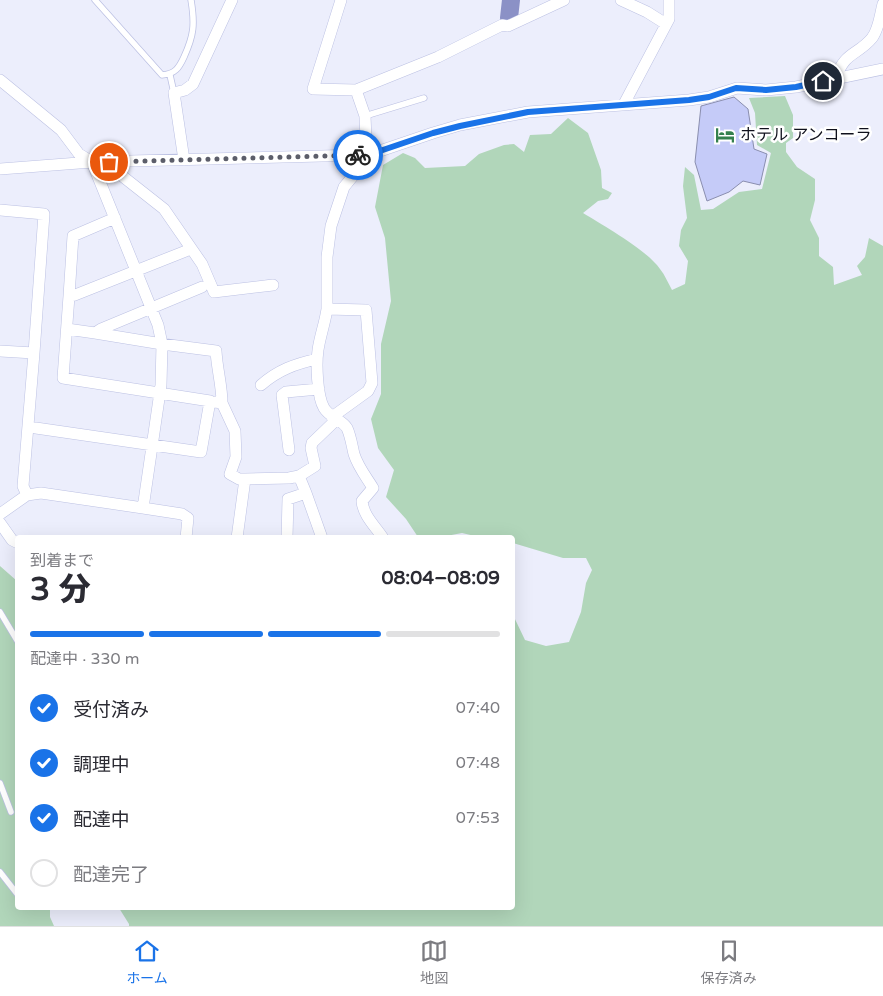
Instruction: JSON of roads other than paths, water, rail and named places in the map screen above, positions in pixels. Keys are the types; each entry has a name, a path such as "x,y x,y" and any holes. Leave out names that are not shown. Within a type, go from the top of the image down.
{"street":[{"path":"184,160 174,93 184,90 193,84 232,0"},
{"path":"341,0 313,89 356,90 438,57 502,25 508,26 564,0"},
{"path":"621,0 647,12 666,24"},
{"path":"624,104 669,19 669,0"},
{"path":"836,78 843,61 871,39 876,30 883,4"},
{"path":"0,169 92,162 369,154 433,133 518,114 543,110 689,100 709,97 736,88 766,90 796,87 883,68"},
{"path":"0,80 61,130 79,154 92,162 158,324 162,344 161,385 143,508"},
{"path":"356,90 365,116 369,154 344,187 331,226 327,257 328,309 317,359 319,389 324,408 346,427 351,438 354,456 374,488 362,501 362,508 381,535"},
{"path":"109,162 112,168 164,209 202,264 214,292 274,285"},
{"path":"0,210 44,214 23,486 27,495"},
{"path":"115,218 73,236 63,378 222,403"},
{"path":"69,296 186,251"},
{"path":"95,334 101,329 202,287"},
{"path":"66,329 216,351 218,373 222,388 222,403 235,431 236,457 230,474 239,479 289,478 299,476 315,466 311,448 312,444 334,418 368,391 372,383 366,310 328,309"},
{"path":"0,351 34,353"},
{"path":"261,385 273,374 317,359"},
{"path":"289,450 282,396 286,392 319,389"},
{"path":"28,427 201,452 210,401"},
{"path":"299,476 321,535"},
{"path":"237,535 245,479"},
{"path":"0,514 27,495 42,494 182,514 188,518 186,535"},
{"path":"287,535 288,499 306,494"},
{"path":"0,523 15,542"}],"lane":[{"path":"95,0 162,75 170,74 179,68 192,39 194,20 191,0"},
{"path":"170,74 174,93"},
{"path":"365,116 424,98"},
{"path":"0,612 15,637"},
{"path":"0,783 11,812"},
{"path":"0,872 15,892"}],"waterway":[{"path":"509,18 511,0"}],"place":[{"name":"ホテル アンコーラ","path":"725,135"}]}
